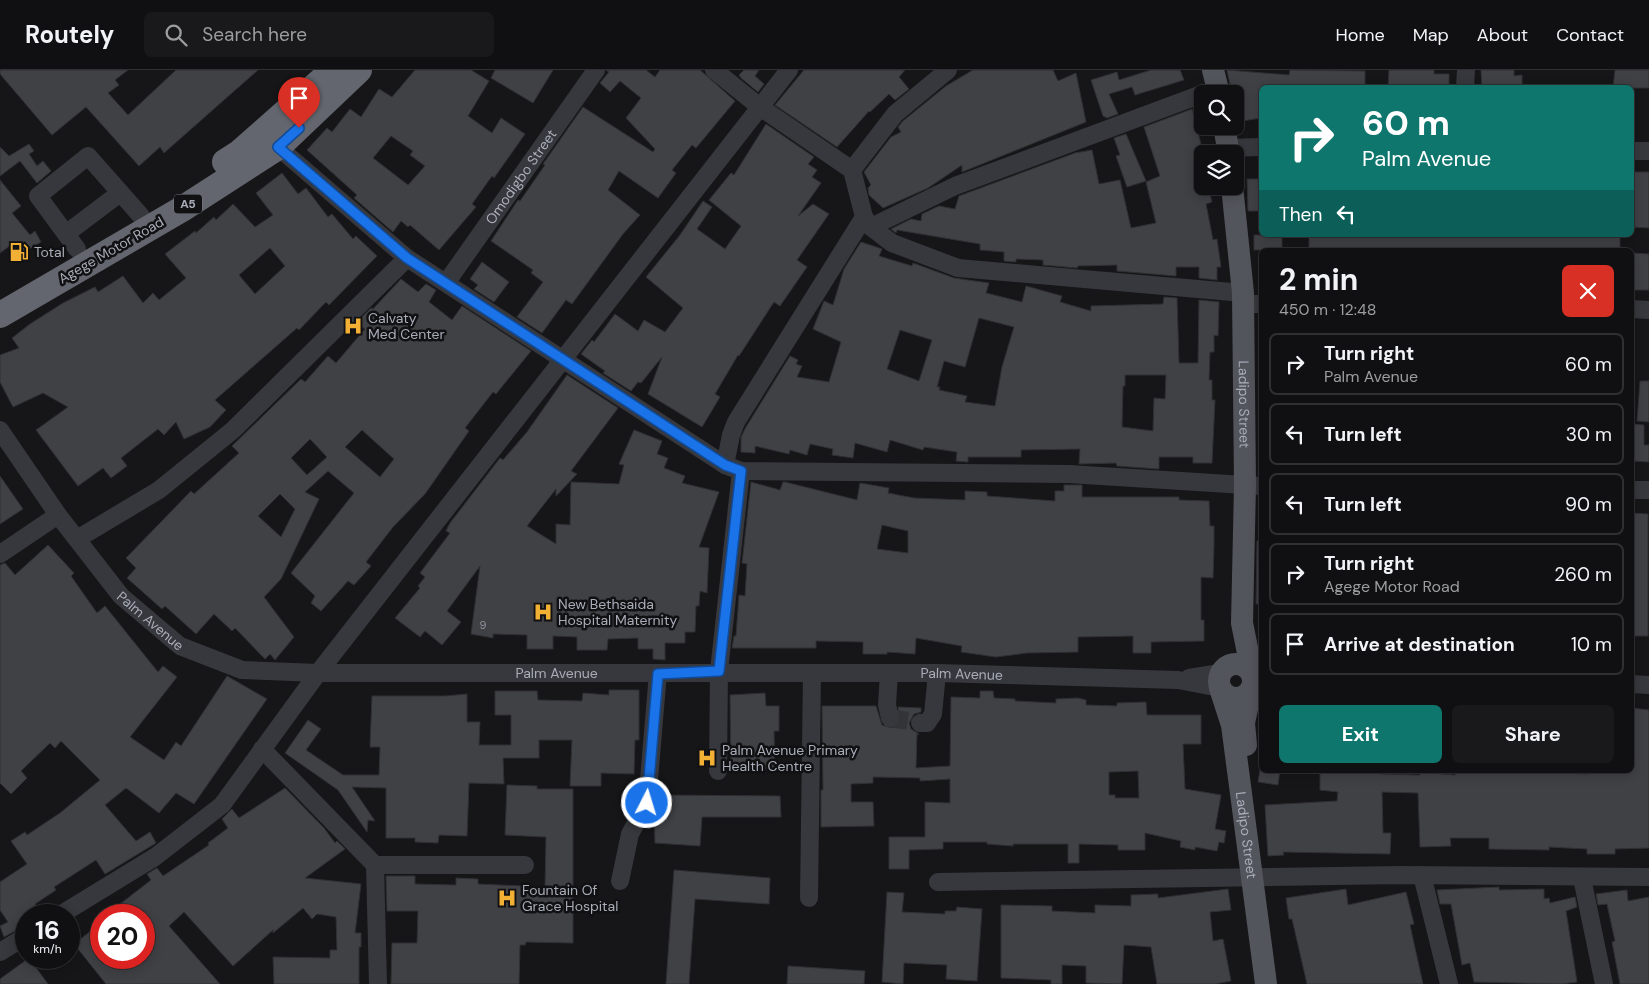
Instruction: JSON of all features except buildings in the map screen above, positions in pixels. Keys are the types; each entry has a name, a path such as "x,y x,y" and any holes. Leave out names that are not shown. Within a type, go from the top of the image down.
{"highway":[{"name":"Agege Motor Road","path":"0,294 72,241 141,216 240,153 333,70"},
{"name":"Agege Motor Road","path":"0,316 182,209 278,147 359,70"}],"main road":[{"name":"Ladipo Street","path":"1233,195 1249,300 1253,485 1242,623 1220,680 1232,724 1255,876 1275,984"},
{"name":"Ladipo Street","path":"1242,623 1256,681 1244,723 1255,876 1266,984"},
{"path":"1220,680 1228,665 1239,664 1256,681"}],"street":[{"name":"Omodigbo Street","path":"446,282 596,70"},
{"path":"714,70 760,107 852,170 868,222 892,243 958,268 1249,300"},
{"path":"78,904 155,857 222,805 318,672 789,70"},
{"path":"852,170 895,114 948,70"},
{"path":"1465,85 1466,70"},
{"path":"718,771 719,671 733,468 731,435 736,422 868,222 955,186 1194,95"},
{"path":"1227,143 1259,147"},
{"path":"278,147 407,258 733,468 1069,474 1253,485"},
{"path":"1634,151 1649,151"},
{"path":"120,193 72,241 38,196 88,156 141,216"},
{"path":"77,539 159,490 233,430 407,258"},
{"path":"1634,310 1649,310"},
{"name":"Palm Avenue","path":"0,430 58,514 122,596 180,646 242,670 658,674 719,671 937,673 1220,680"},
{"path":"1634,490 1649,490"},
{"path":"0,554 58,514"},
{"path":"809,898 812,673"},
{"path":"889,673 887,705 890,718"},
{"path":"920,723 927,723 933,714 937,673"},
{"path":"620,881 630,834 647,803 658,674"},
{"path":"1634,684 1649,685"},
{"path":"262,748 375,864 378,984"},
{"path":"375,864 525,865"},
{"path":"1422,875 1449,984"},
{"path":"938,882 1255,876 1649,877"},
{"path":"1582,878 1604,984"},
{"path":"0,952 15,943"}],"tunnel":[{"path":"890,718 920,723"}],"place":[{"name":"Total","path":"19,252"},
{"name":"Calvaty Med Center","path":"353,326"},
{"name":"New Bethsaida Hospital Maternity","path":"543,612"},
{"name":"Palm Avenue Primary Health Centre","path":"707,758"},
{"name":"Fountain Of Grace Hospital","path":"507,898"}],"route":[{"path":"299,128 278,147 407,258 725,465 741,471 719,671 658,674 647,803"}]}
